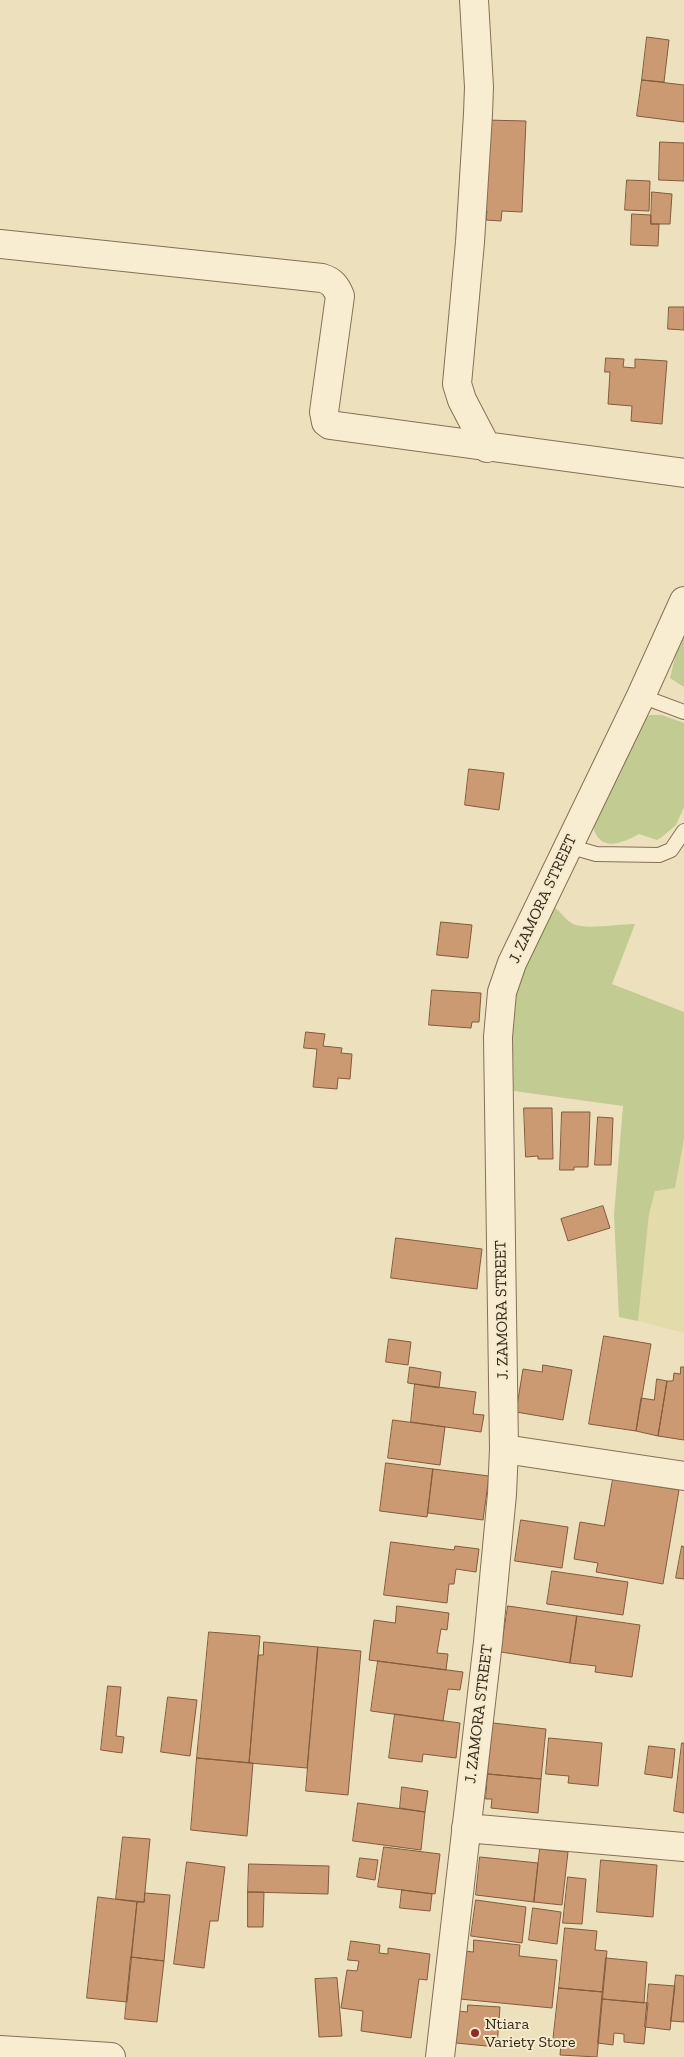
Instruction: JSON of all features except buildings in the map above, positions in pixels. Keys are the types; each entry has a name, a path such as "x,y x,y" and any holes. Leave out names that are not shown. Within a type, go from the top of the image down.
{"street":[{"path":"474,0 479,87 478,114 470,242 457,384 462,400 487,448"},
{"path":"0,244 322,278 330,281 340,296 324,412 326,422 334,427 684,474"},
{"name":"J. ZAMORA STREET","path":"440,2057 488,1642 502,1494 504,1449 499,1006 506,978 516,954 641,696 684,601"},
{"path":"504,1449 684,1476"},
{"path":"466,1828 684,1847"},
{"path":"0,2050 111,2057"}],"lane":[{"path":"641,696 684,712"},
{"path":"568,846 596,854 659,855 671,850 684,831"}],"shaded area":[{"path":"684,1139 684,1333 638,1321 649,1214 655,1190 675,1188"}],"green space":[{"path":"684,636 684,687 670,678 677,650"},
{"path":"662,715 684,723 684,807 676,825 657,840 639,834 619,843 606,843 596,835 593,827 644,717"},
{"path":"549,905 553,906 570,922 579,926 594,927 635,924 612,984 684,1012 684,1139 675,1188 655,1191 649,1214 638,1321 619,1317 614,1215 623,1106 514,1091 512,1015 514,994"}],"place":[{"name":"Ntiara Variety Store","path":"475,2033"}]}
